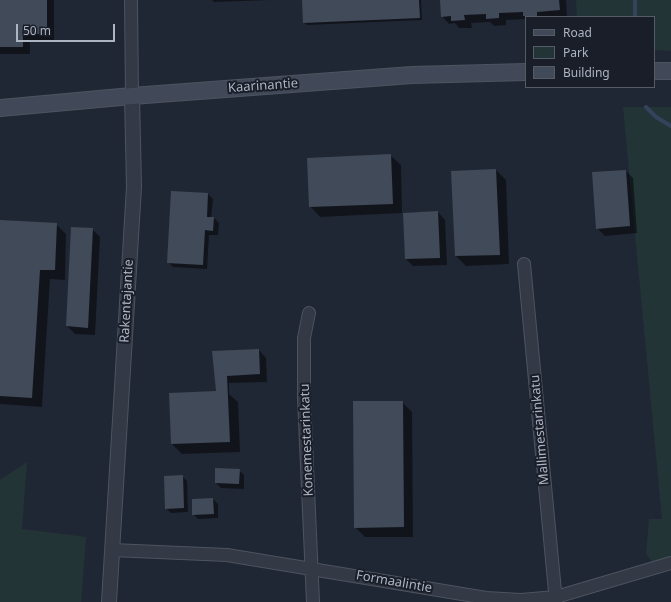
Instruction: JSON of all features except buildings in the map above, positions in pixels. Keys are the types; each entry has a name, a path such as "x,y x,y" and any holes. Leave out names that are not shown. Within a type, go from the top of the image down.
{"main road":[{"path":"655,71 671,71"},
{"name":"Kaarinantie","path":"0,108 132,96 412,75 525,72"}],"street":[{"name":"Rakentajantie","path":"109,602 134,187 131,0"},
{"name":"Mallimestarinkatu","path":"524,264 556,599"},
{"name":"Konemestarinkatu","path":"309,313 304,338 304,398 313,602"},
{"name":"Formaalintie","path":"112,550 227,555 486,598 522,600 556,599 671,563"}],"green space":[{"path":"576,0 671,0 671,51 655,50 655,16 577,16"},
{"path":"623,107 671,107 671,563 656,567 646,554 649,519 662,519"},
{"path":"27,462 22,529 86,537 81,602 0,602 0,480"}],"waterway":[{"path":"635,0 635,16"},
{"path":"646,107 656,117 671,126"}]}
